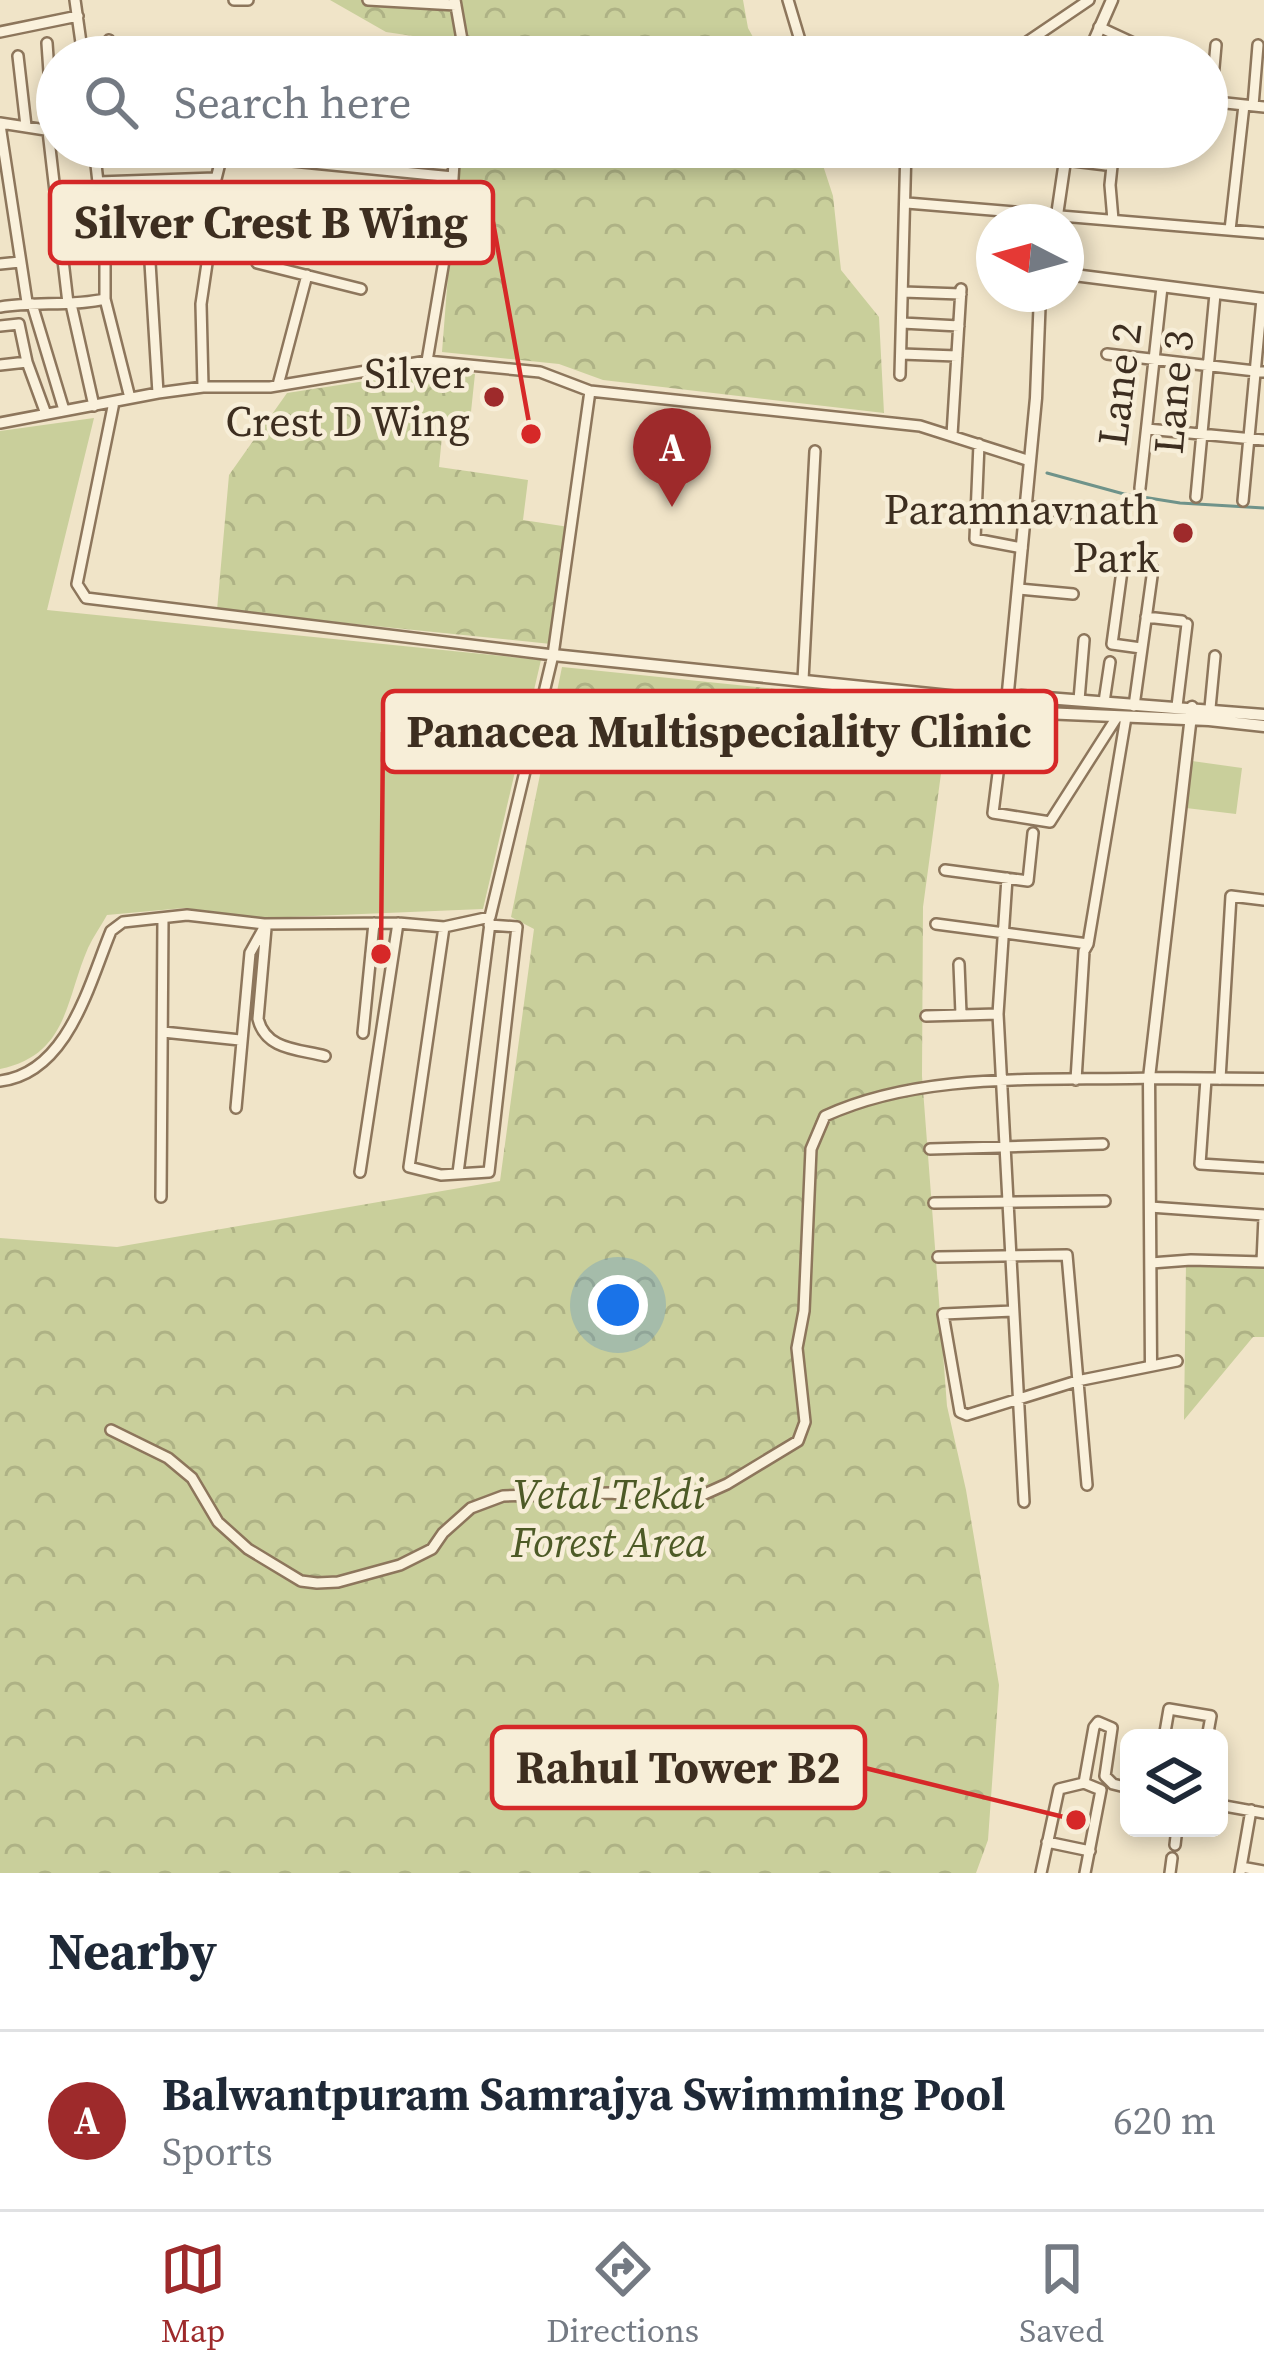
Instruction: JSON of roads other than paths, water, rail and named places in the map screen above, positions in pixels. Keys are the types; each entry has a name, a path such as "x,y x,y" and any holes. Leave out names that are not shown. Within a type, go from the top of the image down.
{"street":[{"path":"234,0 248,0"},
{"path":"368,0 455,3 461,36"},
{"path":"788,0 799,36"},
{"path":"1036,36 1089,0"},
{"path":"1095,36 1112,0"},
{"path":"79,1 80,36"},
{"path":"0,32 78,16"},
{"path":"1099,27 1118,36"},
{"path":"1230,230 1254,106 1258,44"},
{"path":"19,56 26,126"},
{"path":"36,128 0,124 4,190 30,303 64,410"},
{"path":"57,168 70,304 94,406"},
{"path":"96,168 106,299 130,398"},
{"path":"205,224 218,168"},
{"path":"376,168 453,177"},
{"path":"427,361 450,225 454,168"},
{"path":"900,375 906,168"},
{"path":"1059,204 1064,168"},
{"path":"1111,168 1113,220"},
{"path":"98,182 215,178"},
{"path":"145,181 158,393"},
{"path":"183,197 450,225"},
{"path":"907,203 976,210"},
{"path":"1084,219 1264,233"},
{"path":"203,387 201,304 210,243"},
{"path":"0,264 20,262"},
{"path":"256,263 361,290"},
{"path":"278,385 307,275"},
{"path":"1084,276 1263,299 1260,371 1243,501"},
{"name":"Lane 2","path":"1140,488 1162,287"},
{"path":"903,292 961,292 952,434"},
{"name":"Lane 3","path":"1196,497 1215,294"},
{"path":"0,307 106,299"},
{"path":"1039,312 1009,702 993,813 1050,822 1135,704 1153,569"},
{"path":"902,322 959,326"},
{"path":"0,326 19,324 46,414"},
{"path":"901,354 957,356"},
{"path":"1107,354 1260,371"},
{"path":"0,423 158,393 278,385 427,361 540,373 590,391 920,426 1030,461"},
{"path":"0,365 28,362"},
{"path":"458,1173 490,921 553,656 590,391"},
{"path":"114,402 77,584 86,598 553,656 1009,702 1021,696 1177,706 1191,713 1264,726"},
{"path":"1147,429 1264,440"},
{"path":"979,444 975,539 1022,548"},
{"path":"803,680 815,451"},
{"path":"1026,506 1080,515"},
{"path":"1124,556 1112,644 1142,648"},
{"path":"1018,589 1073,594"},
{"path":"1146,617 1185,622 1177,706"},
{"path":"1078,700 1084,640"},
{"path":"1210,708 1215,656"},
{"path":"1104,702 1110,662"},
{"path":"1009,702 1018,712 1125,717 1210,708 1264,715"},
{"path":"1151,1364 1149,1078 1191,713"},
{"path":"1076,1080 1084,951 1125,717"},
{"path":"945,870 1028,880 1034,833"},
{"path":"1007,878 998,1014 1024,1502"},
{"path":"1220,1079 1231,896 1264,900"},
{"path":"0,1081 35,1068 70,1029 115,927 123,922 187,916 266,924 398,922 444,927 490,921 517,927 489,1172 441,1175 409,1167 444,927"},
{"path":"161,1197 164,918"},
{"path":"360,1172 398,922"},
{"path":"363,1033 374,923"},
{"path":"236,1108 250,953 266,924"},
{"path":"266,924 261,1030 273,1042 325,1056"},
{"path":"936,924 1088,944"},
{"path":"959,964 961,1015"},
{"path":"926,1016 998,1014"},
{"path":"163,1032 240,1040"},
{"path":"1206,1079 1200,1164 1264,1168"},
{"path":"111,1430 168,1458 200,1489 218,1522 248,1549 301,1581 338,1582 400,1564 432,1549 442,1533 471,1508 502,1496 698,1497 798,1441 806,1422 797,1348 804,1311 811,1149 825,1116 880,1096 1000,1082 1264,1079"},
{"path":"930,1149 1103,1144"},
{"path":"934,1203 1105,1201"},
{"path":"1150,1207 1264,1216 1263,1262 1151,1264"},
{"path":"938,1257 1067,1255 1087,1485"},
{"path":"1013,1311 944,1314 960,1412 967,1415 1077,1381 1177,1361"},
{"path":"1166,1729 1169,1709 1211,1716 1209,1729"},
{"path":"1084,1783 1094,1727 1099,1722 1112,1728 1106,1776 1120,1786"},
{"path":"1041,1873 1059,1789 1084,1783 1101,1790 1085,1873"},
{"path":"1228,1806 1264,1813"},
{"path":"1251,1810 1241,1870 1264,1871"},
{"path":"1174,1845 1175,1837"},
{"path":"1047,1842 1090,1851"},
{"path":"1170,1873 1172,1858"}],"waterway":[{"path":"1047,473 1124,494 1264,508"}],"place":[{"name":"Silver Crest D Wing","path":"494,397"},
{"name":"Silver Crest B Wing","path":"531,434"},
{"name":"Balwantpuram Samrajya Swimming Pool","path":"672,507"},
{"name":"Paramnavnath Park","path":"1183,533"},
{"name":"Panacea Multispeciality Clinic","path":"381,954"},
{"name":"Rahul Tower B2","path":"1076,1820"}],"park label":[{"name":"Vetal Tekdi Forest Area","path":"609,1518"}]}
